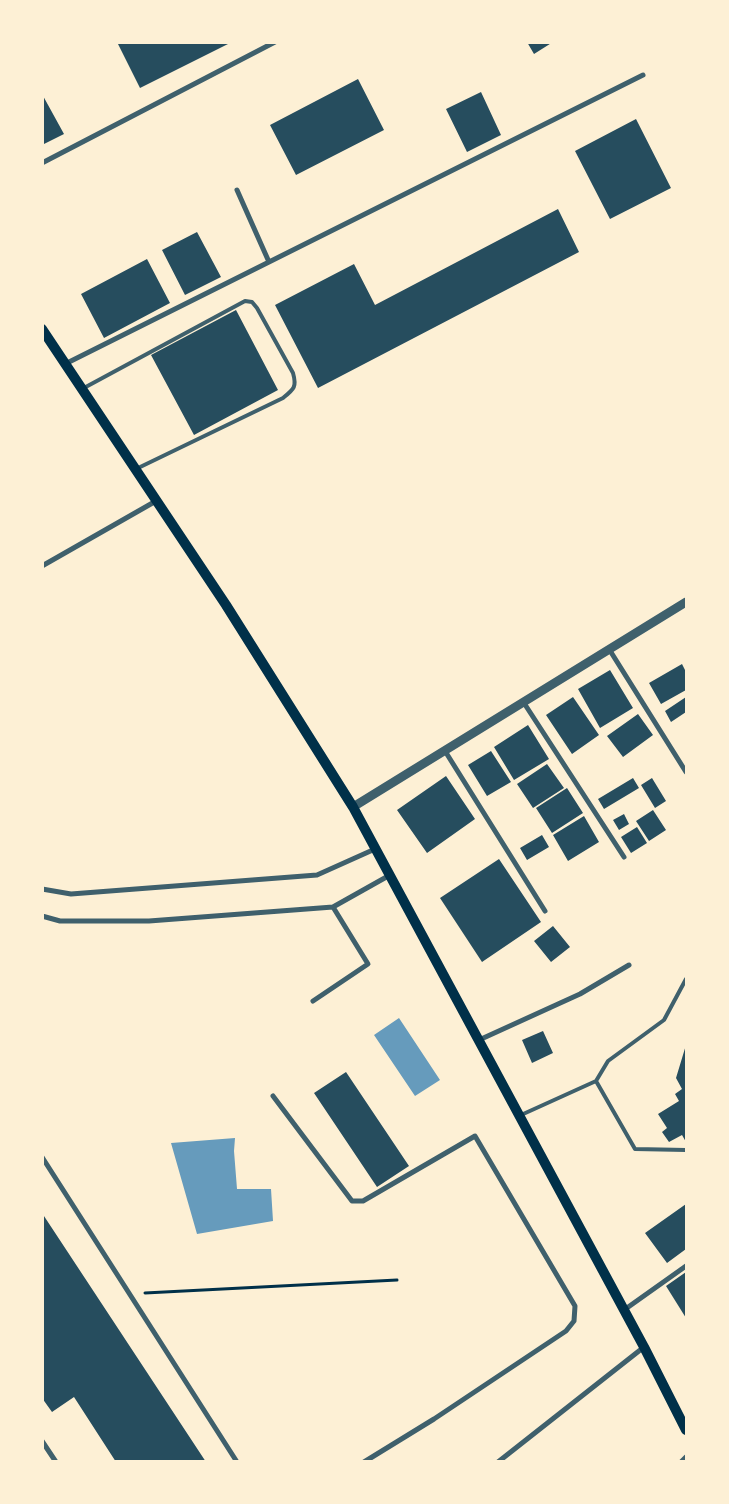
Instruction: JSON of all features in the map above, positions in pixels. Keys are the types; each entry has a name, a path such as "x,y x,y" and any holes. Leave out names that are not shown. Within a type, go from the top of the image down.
{"main road":[{"path":"42,329 226,605 353,807 644,1347 686,1430"}],"street":[{"path":"42,162 275,42"},
{"path":"65,364 644,75"},
{"path":"237,190 269,262"},
{"path":"42,566 156,500"},
{"path":"353,807 686,602"},
{"path":"609,649 686,772"},
{"path":"524,703 624,857"},
{"path":"445,751 545,911"},
{"path":"42,889 71,894 317,875 375,848"},
{"path":"42,916 60,921 149,921 333,907 390,876"},
{"path":"313,1001 368,964 333,907"},
{"path":"479,1041 580,994 629,965"},
{"path":"273,1096 352,1201 363,1201 474,1136 575,1306 574,1321 566,1331 434,1419 364,1462"},
{"path":"42,1157 238,1462"},
{"path":"624,1310 686,1266"},
{"path":"498,1462 644,1347"},
{"path":"42,1441 56,1462"},
{"path":"681,1462 686,1458"}],"lane":[{"path":"82,389 245,301 252,302 257,308 293,372 295,382 293,390 283,398 136,470"},
{"path":"519,1116 596,1081 608,1060 664,1020 686,979"},
{"path":"596,1081 635,1149 686,1150"}],"path":[{"path":"129,1294 397,1280"}],"water":[{"path":"399,1018 440,1080 415,1096 374,1035"},
{"path":"235,1138 234,1151 237,1189 271,1189 273,1221 197,1234 171,1143"}],"building":[{"path":"117,42 232,42 140,88"},
{"path":"527,42 553,42 534,54"},
{"path":"358,79 384,130 296,175 270,125"},
{"path":"481,92 501,135 467,152 446,109"},
{"path":"42,94 64,134 42,145"},
{"path":"636,119 671,188 610,219 575,151"},
{"path":"558,209 579,252 318,388 275,305 354,264 375,305"},
{"path":"197,232 221,277 185,295 162,250"},
{"path":"147,259 170,303 104,338 81,294"},
{"path":"236,310 278,390 194,435 151,355"},
{"path":"682,664 686,672 686,690 661,704 649,683"},
{"path":"610,670 633,708 600,728 578,689"},
{"path":"573,697 599,735 572,754 546,715"},
{"path":"686,697 686,712 671,722 665,711"},
{"path":"638,714 653,735 623,757 607,736"},
{"path":"528,725 549,759 514,780 494,747"},
{"path":"491,751 511,782 487,796 468,765"},
{"path":"547,764 564,788 533,808 517,784"},
{"path":"446,776 475,819 427,853 397,810"},
{"path":"633,778 639,788 604,809 598,799"},
{"path":"652,778 666,801 655,808 641,785"},
{"path":"567,788 583,813 552,833 536,808"},
{"path":"653,810 666,830 649,841 636,821"},
{"path":"624,814 629,824 619,830 613,820"},
{"path":"584,816 599,842 568,861 553,835"},
{"path":"637,827 647,843 631,853 621,837"},
{"path":"542,835 549,847 527,860 520,848"},
{"path":"499,859 541,922 482,962 440,898"},
{"path":"553,926 570,947 551,962 534,941"},
{"path":"543,1031 553,1053 532,1063 522,1040"},
{"path":"686,1045 686,1142 682,1135 669,1142 662,1132 667,1128 658,1114 679,1101 675,1094 682,1089 676,1078"},
{"path":"346,1072 409,1166 377,1187 314,1093"},
{"path":"686,1204 686,1249 667,1263 645,1233"},
{"path":"42,1213 206,1462 116,1462 74,1397 52,1412 42,1398"},
{"path":"686,1272 686,1318 666,1286"}]}
